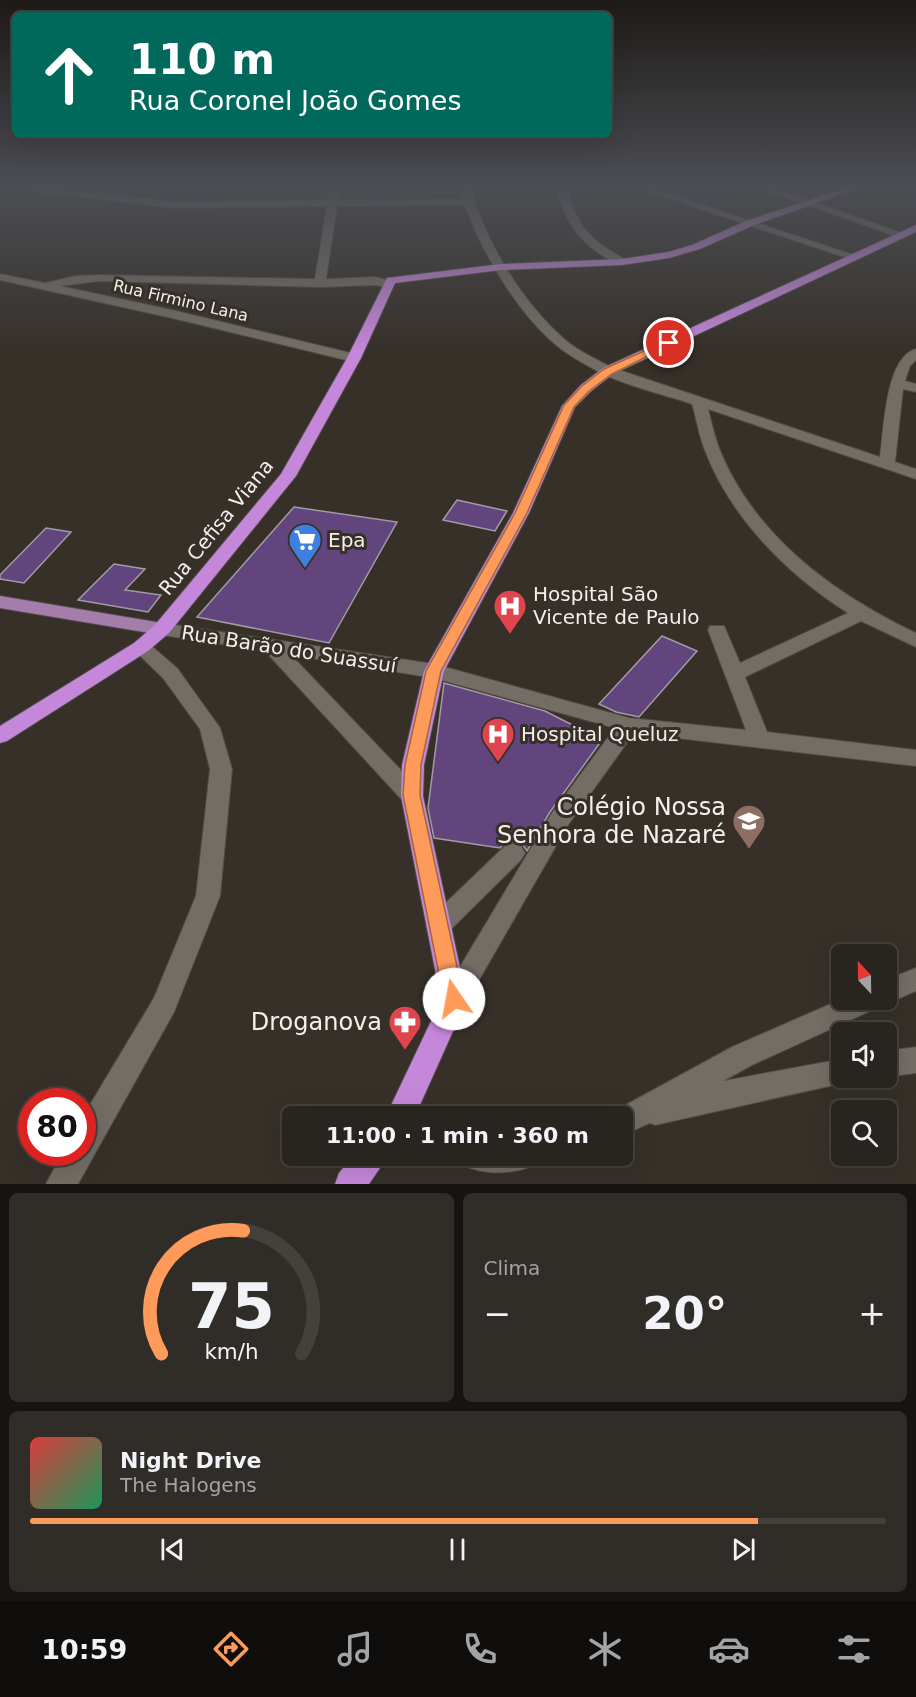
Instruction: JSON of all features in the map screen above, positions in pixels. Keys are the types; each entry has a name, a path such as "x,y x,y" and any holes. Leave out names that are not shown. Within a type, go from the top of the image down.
{"highway":[{"path":"390,282 501,267 622,262 669,255 709,241"},
{"path":"405,1106 454,999 412,795 413,765 434,671 521,513 569,405 608,371 889,241"},
{"name":"Rua Cefisa Viana","path":"0,736 149,635 288,476 354,358 390,282"},
{"path":"350,1184 364,1166"}],"main road":[{"name":"Rua Barão do Suassuí","path":"0,602 149,635"}],"street":[{"path":"320,283 326,241"},
{"path":"484,241 542,323 566,346 608,371 916,474"},
{"path":"586,241 622,262"},
{"path":"806,241 854,257"},
{"name":"Rua Firmino Lana","path":"0,277 114,301 354,358"},
{"path":"114,301 149,278"},
{"path":"46,286 76,279 149,278 320,283 390,282"},
{"path":"888,464 897,384 904,364 916,353"},
{"path":"897,384 916,388"},
{"path":"699,402 714,455 737,496 763,532 804,572 861,614 916,641"},
{"path":"734,674 861,614"},
{"path":"717,630 759,738"},
{"path":"96,1123 165,1004 208,896 220,769 210,728 170,673 149,635"},
{"name":"Rua Barão do Suassuí","path":"149,635 273,648 434,671 628,725 759,738 916,758"},
{"path":"273,648 412,795"},
{"path":"454,999 560,819 628,725"},
{"path":"438,926 513,853"},
{"path":"897,987 916,979"},
{"path":"633,1116 742,1056 845,1010"},
{"path":"897,1063 916,1060"},
{"path":"633,1118 735,1092 831,1074"},
{"path":"61,1184 72,1166"}],"building":[{"path":"457,500 507,511 495,531 443,520"},
{"name":"Epa","path":"294,507 397,522 329,643 197,617"},
{"path":"46,528 71,532 24,583 0,579 0,575"},
{"path":"114,564 145,569 125,590 161,595 148,612 78,600"},
{"path":"662,636 697,651 639,717 616,712 599,704"},
{"path":"444,683 545,711 602,740 550,812 527,851 522,844 514,842 504,844 500,848 434,838 428,808"}],"place":[{"name":"Epa","path":"305,569"},
{"name":"Hospital São Vicente de Paulo","path":"510,635"},
{"name":"Hospital Queluz","path":"498,763"},
{"name":"Colégio Nossa Senhora de Nazaré","path":"749,850"},
{"name":"Droganova","path":"405,1051"}],"route":[{"path":"454,999 412,795 413,765 434,671 521,513 569,405 608,371 669,343"}]}
